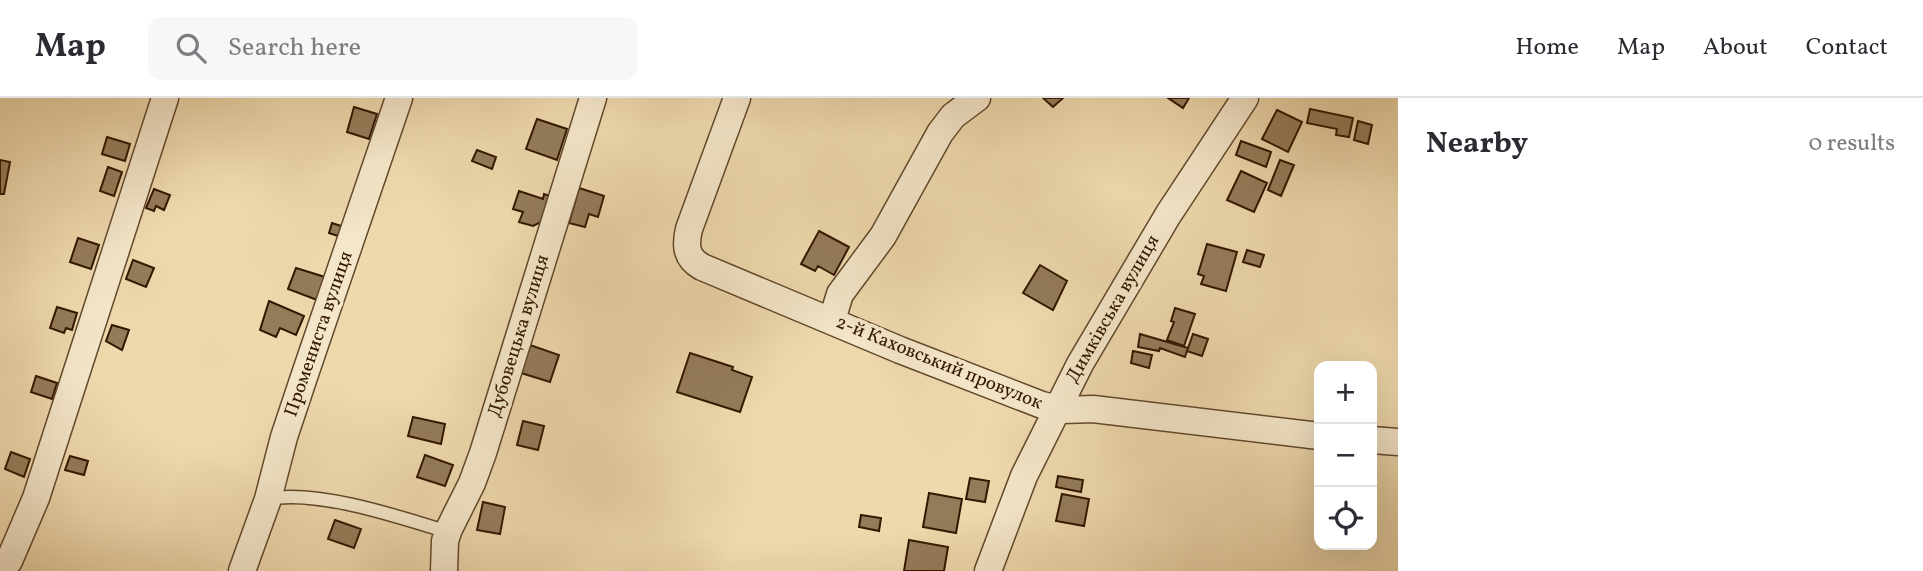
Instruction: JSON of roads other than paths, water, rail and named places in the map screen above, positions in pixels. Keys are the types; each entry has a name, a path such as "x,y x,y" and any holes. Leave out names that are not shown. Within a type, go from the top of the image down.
{"street":[{"path":"9,561 36,498 165,98"},
{"name":"Промениста вулиця","path":"242,571 399,98"},
{"name":"Дубовецька вулиця","path":"444,571 445,541 483,453 593,98"},
{"name":"2-й Каховський провулок","path":"737,98 689,229 686,242 694,262 746,287 937,365 1056,409 1093,409 1314,435"},
{"path":"832,320 840,294 877,244 940,133 953,116 977,98"},
{"name":"Димківська вулиця","path":"988,571 1024,476 1056,409 1168,215 1245,98"},
{"path":"1377,440 1398,442"}],"lane":[{"path":"268,499 297,496 336,503 402,517 448,532"}]}
